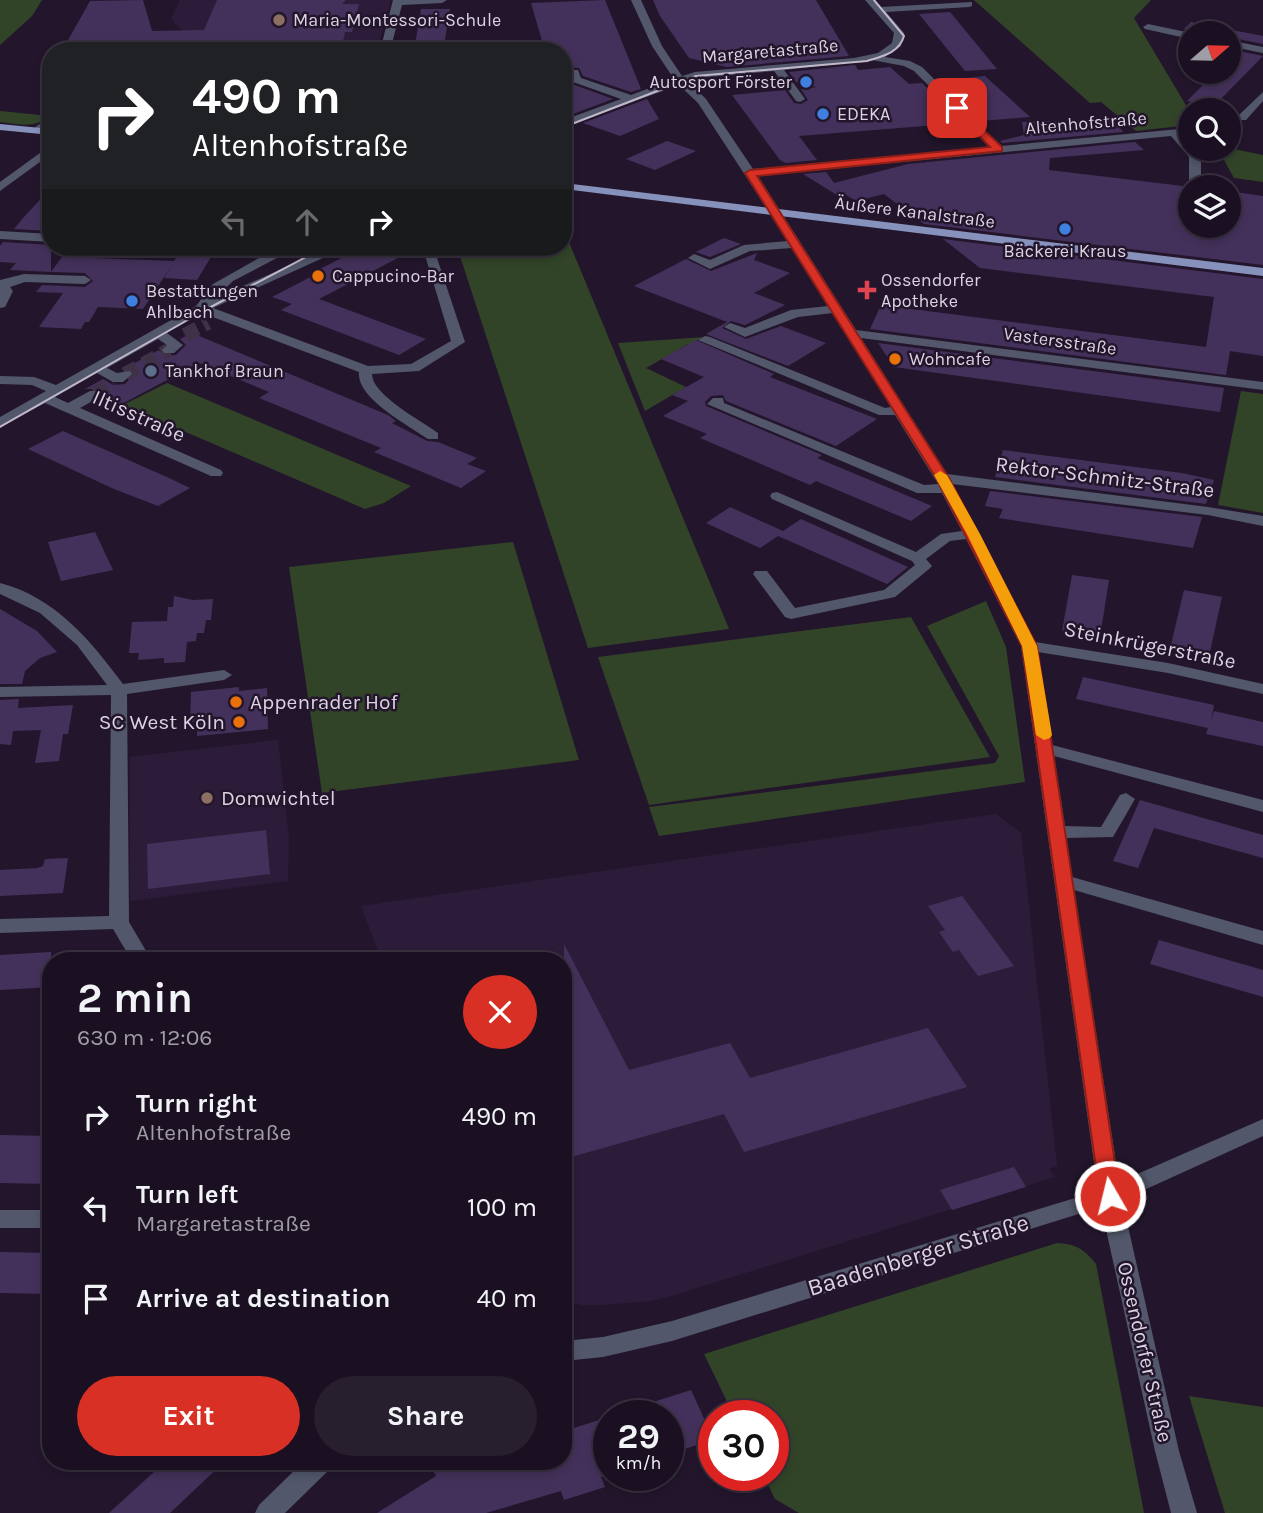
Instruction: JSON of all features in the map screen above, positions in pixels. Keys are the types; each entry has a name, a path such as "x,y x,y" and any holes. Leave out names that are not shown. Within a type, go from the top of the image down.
{"main road":[{"path":"0,127 42,131"},
{"name":"Äußere Kanalstraße","path":"572,187 1263,272"}],"street":[{"path":"387,42 398,1 442,0"},
{"name":"Ossendorfer Straße","path":"636,0 657,46 678,80 702,101 776,212 945,483 974,534 1029,646 1110,1196 1167,1451 1184,1513"},
{"name":"Margaretastraße","path":"870,0 894,27 918,69 998,149"},
{"path":"879,10 969,4"},
{"path":"1147,27 1178,33"},
{"name":"Margaretastraße","path":"865,60 906,45"},
{"path":"1241,46 1263,50"},
{"name":"Margaretastraße","path":"678,80 705,73 865,60 893,60 918,69"},
{"path":"776,67 800,99"},
{"path":"574,72 577,80 631,99"},
{"path":"572,121 678,80"},
{"path":"1242,118 1263,95"},
{"path":"38,130 42,127"},
{"name":"Altenhofstraße","path":"750,173 1178,132"},
{"name":"Altenhofstraße","path":"1174,133 1195,156 1195,175"},
{"path":"0,188 42,155"},
{"path":"0,235 42,238"},
{"path":"694,258 710,265 748,248 795,244"},
{"name":"Iltisstraße","path":"201,309 207,297 234,275 275,256"},
{"name":"Iltisstraße","path":"0,423 201,309 321,256"},
{"path":"201,309 366,370 414,368 458,342 431,256"},
{"path":"0,304 7,291 1,284 24,278 85,280"},
{"path":"730,327 745,333 796,313 836,309"},
{"path":"208,323 223,315"},
{"path":"158,332 175,342"},
{"name":"Vastersstraße","path":"851,333 1263,386"},
{"path":"705,340 884,412 899,410"},
{"path":"97,368 119,378"},
{"path":"366,370 365,379 372,393 433,436"},
{"path":"0,380 34,381 52,394"},
{"name":"Iltisstraße","path":"52,394 70,408 216,473"},
{"path":"70,408 95,394"},
{"name":"Rektor-Schmitz-Straße","path":"718,401 714,404 922,490 945,483 1208,510 1263,521"},
{"path":"761,574 791,614 889,594 924,566 917,558 777,496"},
{"path":"917,558 947,537 974,534"},
{"path":"0,588 46,610 83,642 119,690 119,922 137,952"},
{"name":"Steinkrügerstraße","path":"1029,646 1168,668 1263,690"},
{"path":"0,692 119,690 224,675"},
{"path":"1046,749 1263,806"},
{"path":"1058,832 1107,833 1126,799"},
{"path":"1065,881 1263,938"},
{"path":"0,926 119,922"},
{"name":"Baadenberger Straße","path":"572,1349 603,1347 672,1331 1110,1196 1263,1127"},
{"path":"0,1219 42,1219"},
{"path":"268,1513 312,1470"}],"shaded area":[{"name":"Maria-Montessori-Schule","path":"180,0 391,0 379,42 207,42 193,38 174,23 172,17"},
{"name":"Domwichtel","path":"278,740 289,839 288,881 130,901 130,757"},
{"path":"996,814 1021,833 1057,1166 1049,1169 1055,1177 671,1296 650,1301 604,1305 572,1303 572,952 379,952 361,906"}],"green space":[{"path":"0,0 42,0 32,16 0,45"},
{"path":"974,0 1151,0 1134,18 1182,98 1178,98 1178,126 1136,131 1101,102 1090,103"},
{"path":"0,111 42,115 42,121 32,124 0,122"},
{"path":"1241,150 1263,155 1263,182 1232,175 1225,161 1241,161"},
{"path":"572,249 729,629 588,648 460,256 572,256"},
{"path":"705,337 695,341 710,353 688,344 646,368 686,387 645,411 618,343"},
{"path":"167,383 411,486 384,503 365,509 123,405"},
{"path":"1241,391 1263,394 1263,513 1218,505"},
{"path":"513,542 579,760 322,793 289,567"},
{"path":"986,601 1006,647 1025,782 659,836 649,807 995,763 999,756 927,626"},
{"path":"911,617 990,757 649,805 598,657"},
{"path":"1057,1243 1079,1248 1096,1264 1144,1513 799,1513 775,1499 771,1491 789,1491 789,1400 726,1400 704,1354"},
{"path":"1189,1396 1263,1407 1263,1513 1225,1513"}],"building":[{"name":"Maria-Montessori-Schule","path":"143,0 152,31 204,30 217,0 346,0 342,4 359,4 352,32 345,32 343,42 67,42 90,1"},
{"path":"605,0 641,89 631,92 583,76 579,68 572,67 572,42 542,42 531,3"},
{"path":"653,0 816,0 849,56 727,67 689,58 660,16"},
{"path":"421,9 450,9 444,42 416,42"},
{"path":"950,12 997,69 965,71 919,14"},
{"path":"1241,32 1263,36 1263,44 1241,40"},
{"path":"1241,52 1263,56 1241,78"},
{"path":"855,65 858,70 890,67 909,84 922,83 962,123 799,136 817,160 786,163 780,160 732,95 785,90 794,103 801,104 808,100 801,89 817,87 796,82 789,72"},
{"path":"985,76 1030,117 980,121 940,81"},
{"path":"572,84 613,99 572,114"},
{"path":"1204,84 1236,84 1222,98 1190,98"},
{"path":"647,99 659,119 620,136 583,123"},
{"path":"1113,119 1123,132 1002,143 1000,141 1024,135 1022,122"},
{"path":"667,141 696,151 655,170 626,159"},
{"path":"1135,142 1144,150 1050,158 1049,170 1178,185 1178,238 1241,238 1241,193 1263,196 1263,265 924,224 884,194 856,201 841,192 845,200 803,174 826,172 834,183 908,164"},
{"path":"42,198 42,231 14,229"},
{"path":"724,238 741,244 710,257 696,252"},
{"path":"943,239 1263,279 1263,356 1230,351 1226,375 870,329 881,305 1206,347 1214,297 980,268"},
{"path":"3,242 42,244 42,256 51,256 51,272 10,270 16,263 0,262 0,246"},
{"path":"757,253 754,260 790,273 754,293 785,305 745,325 731,321 722,328 746,339 781,326 826,343 788,366 706,334 727,322 634,286 686,259 711,271"},
{"path":"177,256 211,257 197,280 164,278 174,262 143,309 98,307 81,329 39,327 63,293 36,292 42,285 85,287 93,281 85,273 51,272 62,257 174,261"},
{"path":"345,256 402,256 319,299 426,339 399,355 281,310 292,304 272,297 322,271 318,270"},
{"path":"192,333 388,415 396,421 392,423 427,441 438,442 477,458 467,464 486,471 461,488 374,452 381,448 259,398 269,392 199,363 120,405 103,397 102,389 85,389 103,379 113,385 125,384 135,374 130,368 122,370 159,350 164,356 176,355 186,345 180,339"},
{"path":"696,340 774,374 770,377 877,419 836,446 726,401 723,395 711,396 705,402 706,406 822,455 817,458 932,506 911,521 816,481 810,485 700,438 707,434 663,416 688,401 672,395 704,377 661,359"},
{"path":"878,343 1224,388 1220,412 894,367"},
{"path":"63,431 190,488 158,506 28,449"},
{"path":"1003,450 1182,473 1214,480 1206,504 995,477"},
{"path":"990,491 1202,517 1193,548 999,518 1003,509 985,506"},
{"path":"730,507 783,531 801,519 908,567 887,584 778,536 760,548 706,523"},
{"path":"95,532 113,570 61,581 48,542"},
{"path":"1072,575 1109,580 1100,637 1062,631"},
{"path":"1184,590 1222,597 1209,656 1170,649"},
{"path":"174,596 193,600 213,599 211,620 206,620 204,633 197,633 196,641 187,642 185,662 164,663 164,658 138,660 139,653 129,653 132,622 167,621 168,607 173,607"},
{"path":"0,609 37,631 57,652 40,658 25,671 22,684 0,684"},
{"path":"1083,677 1214,705 1211,721 1214,711 1263,722 1263,746 1206,734 1208,728 1076,699"},
{"path":"239,687 239,691 267,688 268,729 197,736 197,722 190,722 191,692"},
{"path":"19,699 18,708 73,705 68,734 63,734 59,761 35,763 41,730 13,731 11,745 0,744 0,700"},
{"path":"1140,800 1263,835 1263,858 1154,828 1138,868 1113,861"},
{"path":"266,830 270,874 148,889 147,844"},
{"path":"68,858 63,893 0,896 0,870 37,868 43,866 45,859"},
{"path":"962,896 1014,966 978,976 959,950 953,952 939,932 945,930 928,906"},
{"path":"1159,940 1263,970 1263,997 1150,964"},
{"path":"42,953 42,988 0,990 0,955"},
{"path":"572,960 629,1070 730,1043 750,1078 928,1028 967,1087 744,1152 724,1114 572,1157"},
{"path":"0,1135 42,1136 42,1184 0,1183"},
{"path":"1014,1167 1026,1187 952,1210 940,1190"},
{"path":"0,1252 42,1253 42,1294 0,1293"},
{"path":"691,1390 698,1405 698,1445 684,1449 684,1400 660,1400"},
{"path":"593,1422 593,1491 564,1500 561,1491 486,1513 377,1513 436,1476 433,1471 436,1470 572,1470 572,1429"},
{"path":"156,1470 215,1470 170,1513 109,1513"}],"tunnel":[{"path":"185,335 208,323"},
{"path":"125,374 169,350"},
{"path":"95,394 113,382"}],"tram line":[{"path":"572,124 696,76 867,61 884,55 894,50 904,36 874,0"},
{"path":"0,427 205,310 308,256"}],"slow traffic":[{"path":"940,475 974,534 1029,646 1044,735"}],"place":[{"name":"Maria-Montessori-Schule","path":"279,20"},
{"name":"Autosport Förster","path":"806,82"},
{"name":"EDEKA","path":"823,114"},
{"name":"Bäckerei Kraus","path":"1065,229"},
{"name":"Cappucino-Bar","path":"318,276"},
{"name":"Ossendorfer Apotheke","path":"867,290"},
{"name":"Bestattungen Ahlbach","path":"132,301"},
{"name":"Wohncafe","path":"895,359"},
{"name":"Tankhof Braun","path":"151,371"},
{"name":"Appenrader Hof","path":"236,702"},
{"name":"SC West Köln","path":"239,722"},
{"name":"Domwichtel","path":"207,798"}],"route":[{"path":"957,108 998,149 750,173 942,478 974,534 1029,646 1110,1196"}]}
